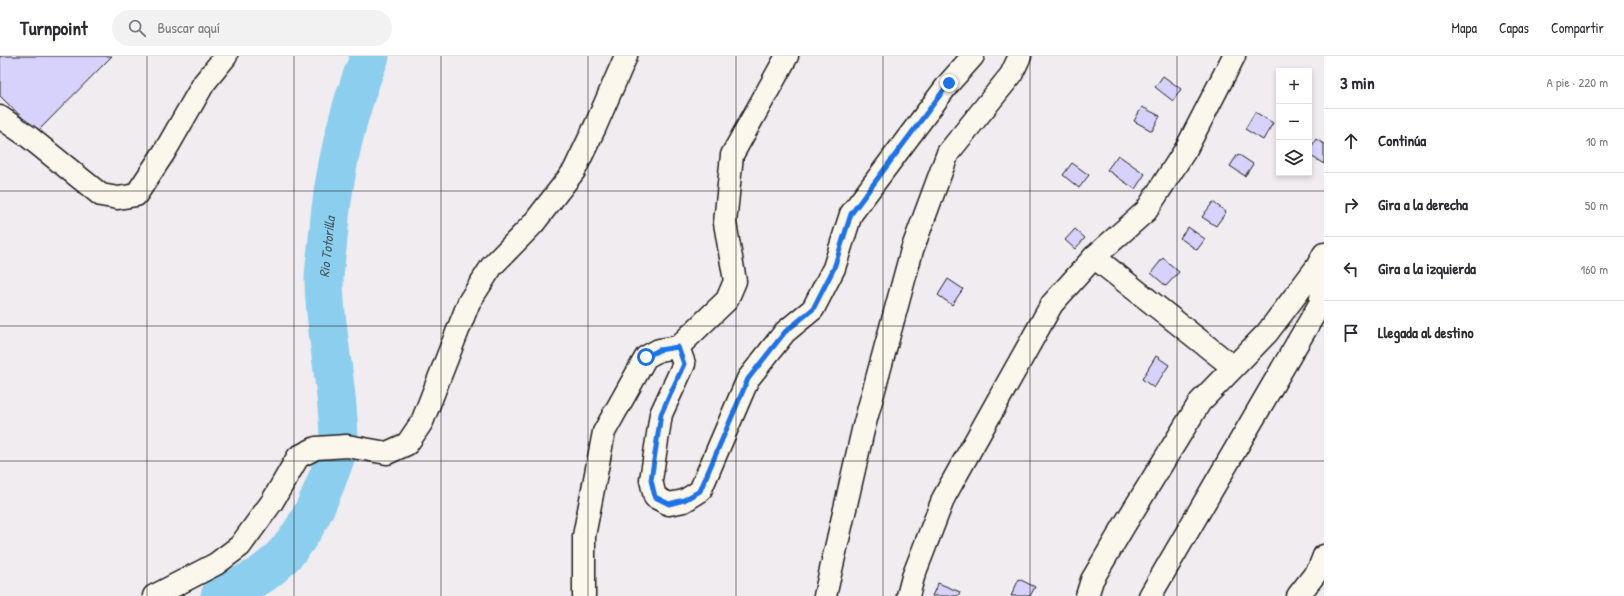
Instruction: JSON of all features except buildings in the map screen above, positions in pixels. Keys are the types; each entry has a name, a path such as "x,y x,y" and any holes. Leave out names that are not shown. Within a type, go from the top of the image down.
{"street":[{"path":"0,117 29,137 101,195 118,198 136,195 165,151 204,83 226,56"},
{"path":"154,596 216,564 240,546 272,502 298,457 316,448 347,446 387,453 407,444 422,422 469,302 492,266 534,224 574,171 626,56"},
{"path":"584,596 584,536 604,432 646,357 659,350 678,347 727,300 735,281 725,223 732,155 787,56"},
{"path":"678,347 684,364 661,414 651,480 655,497 669,504 684,500 700,491 748,379 785,332 813,309 834,268 851,214 949,83 973,56"},
{"path":"825,596 863,430 912,250 948,153 1011,75 1020,56"},
{"path":"908,596 913,577 944,497 1052,304 1094,257 1146,210 1186,149 1234,56"},
{"path":"1087,596 1092,580 1121,530 1200,402 1267,333 1317,267 1324,254"},
{"path":"1094,257 1233,367"},
{"path":"1150,596 1320,304 1324,282"},
{"path":"1298,596 1319,569 1324,556"}],"waterway":[{"name":"Rio Totorilla","path":"339,443 337,402 325,301 324,270 337,168 347,123 370,56"},
{"name":"Rio Totorilla","path":"220,596 261,575 289,550 300,535 318,503 338,450"}],"route":[{"path":"646,357 659,350 678,347 684,364 661,414 651,480 655,497 669,504 684,500 700,491 748,379 785,332 813,309 834,268 851,214 949,83"}]}
